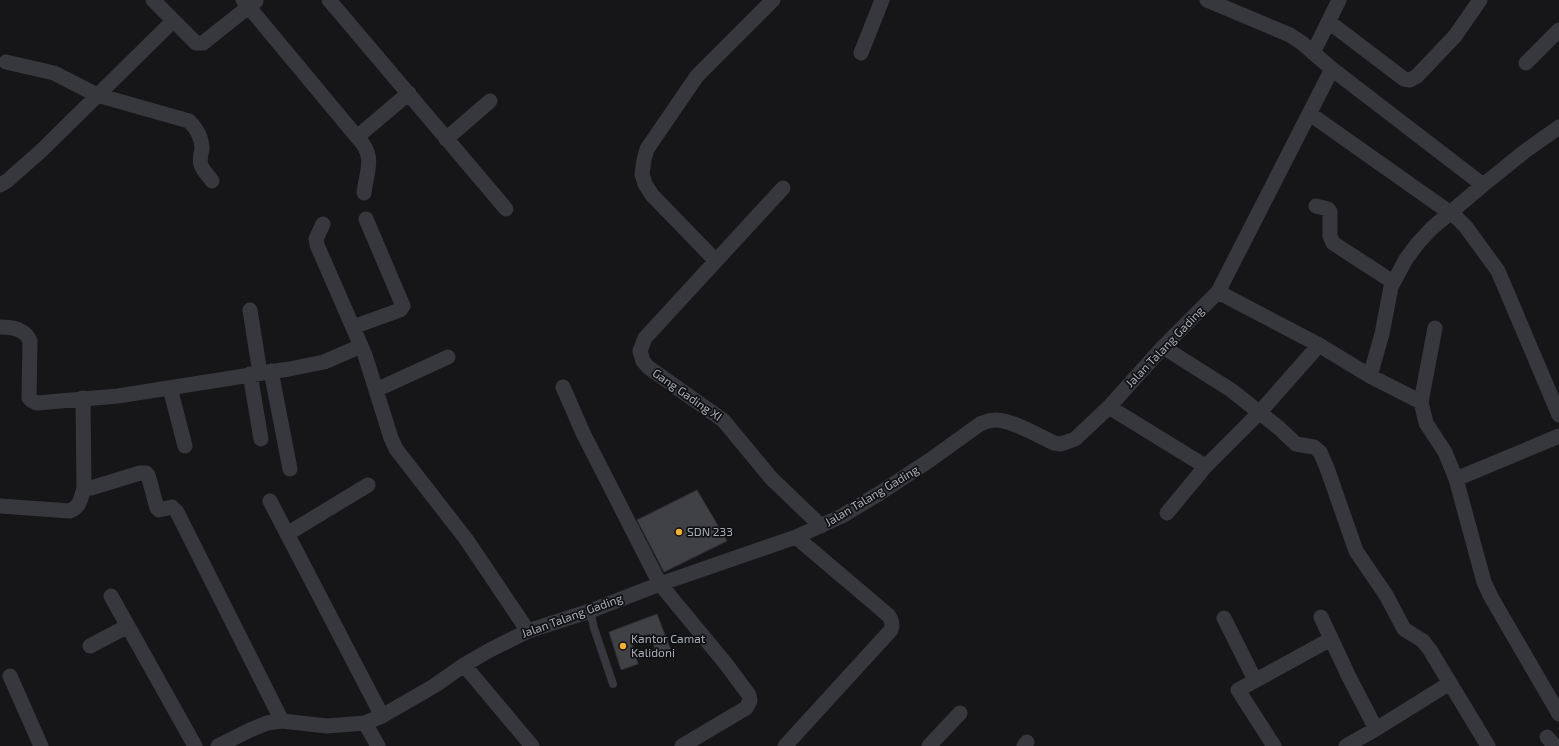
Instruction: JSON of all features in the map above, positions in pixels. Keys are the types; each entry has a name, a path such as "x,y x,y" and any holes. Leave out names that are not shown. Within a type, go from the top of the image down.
{"street":[{"path":"153,0 173,21 196,43 199,44 203,43 249,2 364,144 369,156 370,166 367,173 364,193"},
{"path":"329,0 506,209"},
{"path":"716,261 652,195 643,178 644,160 647,149 697,76 773,0"},
{"path":"861,53 882,0"},
{"path":"1313,52 1339,0"},
{"path":"1329,22 1404,79 1410,80 1417,76 1455,36 1480,0"},
{"path":"1211,1 1290,35 1483,185"},
{"path":"0,185 7,181 41,151 173,21"},
{"path":"1526,63 1559,30"},
{"path":"6,62 54,73 97,95 189,121 194,126 199,136 202,148 200,158 201,165 212,181"},
{"name":"Jalan Talang Gading","path":"218,746 267,723 282,721 327,726 364,723 382,716 434,686 464,665 528,631 590,611 660,584 796,537 842,516 880,493 980,424 988,421 1000,420 1054,443 1061,444 1075,439 1109,407 1162,347 1218,292 1332,69"},
{"path":"357,137 409,93"},
{"path":"446,139 490,101"},
{"path":"1310,114 1449,214 1456,217 1466,227 1498,271 1559,415"},
{"path":"1372,371 1382,334 1391,287 1406,259 1418,242 1483,185 1524,152 1559,127"},
{"name":"Gang Gading XI","path":"783,188 645,338 640,350 641,356 648,367 723,420 771,478 821,526"},
{"path":"1316,206 1328,209 1330,212 1330,236 1333,243 1393,282"},
{"path":"353,327 400,310 403,306 366,219"},
{"path":"323,224 316,239 316,245 361,346 391,438 396,448 466,539 528,631"},
{"path":"1218,292 1372,371 1421,402"},
{"path":"250,310 261,373 290,469"},
{"path":"0,327 10,327 22,331 30,341 30,398 36,403 118,396 324,362 361,346"},
{"path":"1435,328 1421,402 1426,423 1447,456 1456,479 1484,582 1491,597 1559,714"},
{"path":"1167,513 1205,467 1260,412 1319,345"},
{"path":"1162,347 1231,390 1260,412 1296,444 1314,447 1320,452 1356,552 1386,595 1404,629 1426,644 1488,746"},
{"path":"376,390 448,357"},
{"path":"261,373 261,439"},
{"path":"563,387 583,434 660,584 726,664 749,695 750,703 746,708 682,746"},
{"path":"170,388 185,446"},
{"path":"0,506 70,511 77,507 84,488 83,398"},
{"path":"1109,407 1205,467"},
{"path":"1456,479 1559,436"},
{"path":"84,488 91,488 140,473 146,473 148,475 156,508 159,510 172,507 177,512 282,721"},
{"path":"287,534 368,485"},
{"path":"270,500 382,716"},
{"path":"785,746 885,636 890,630 892,624 892,620 888,615 796,537"},
{"path":"111,596 195,746"},
{"path":"1321,617 1376,729"},
{"path":"1224,618 1255,680"},
{"path":"90,646 128,626"},
{"path":"1274,746 1238,690 1331,639"},
{"path":"464,665 532,746"},
{"path":"10,676 41,746"},
{"path":"1346,746 1450,683"},
{"path":"929,746 960,713"},
{"path":"364,723 378,746"}],"lane":[{"path":"590,611 594,628 613,684"}],"building":[{"name":"SDN 233","path":"697,490 727,541 664,572 637,520"},
{"name":"Kantor Camat Kalidoni","path":"657,614 672,653 658,658 650,634 631,640 638,664 621,670 609,632"}],"place":[{"name":"SDN 233","path":"679,532"},
{"name":"Kantor Camat Kalidoni","path":"623,646"}]}
